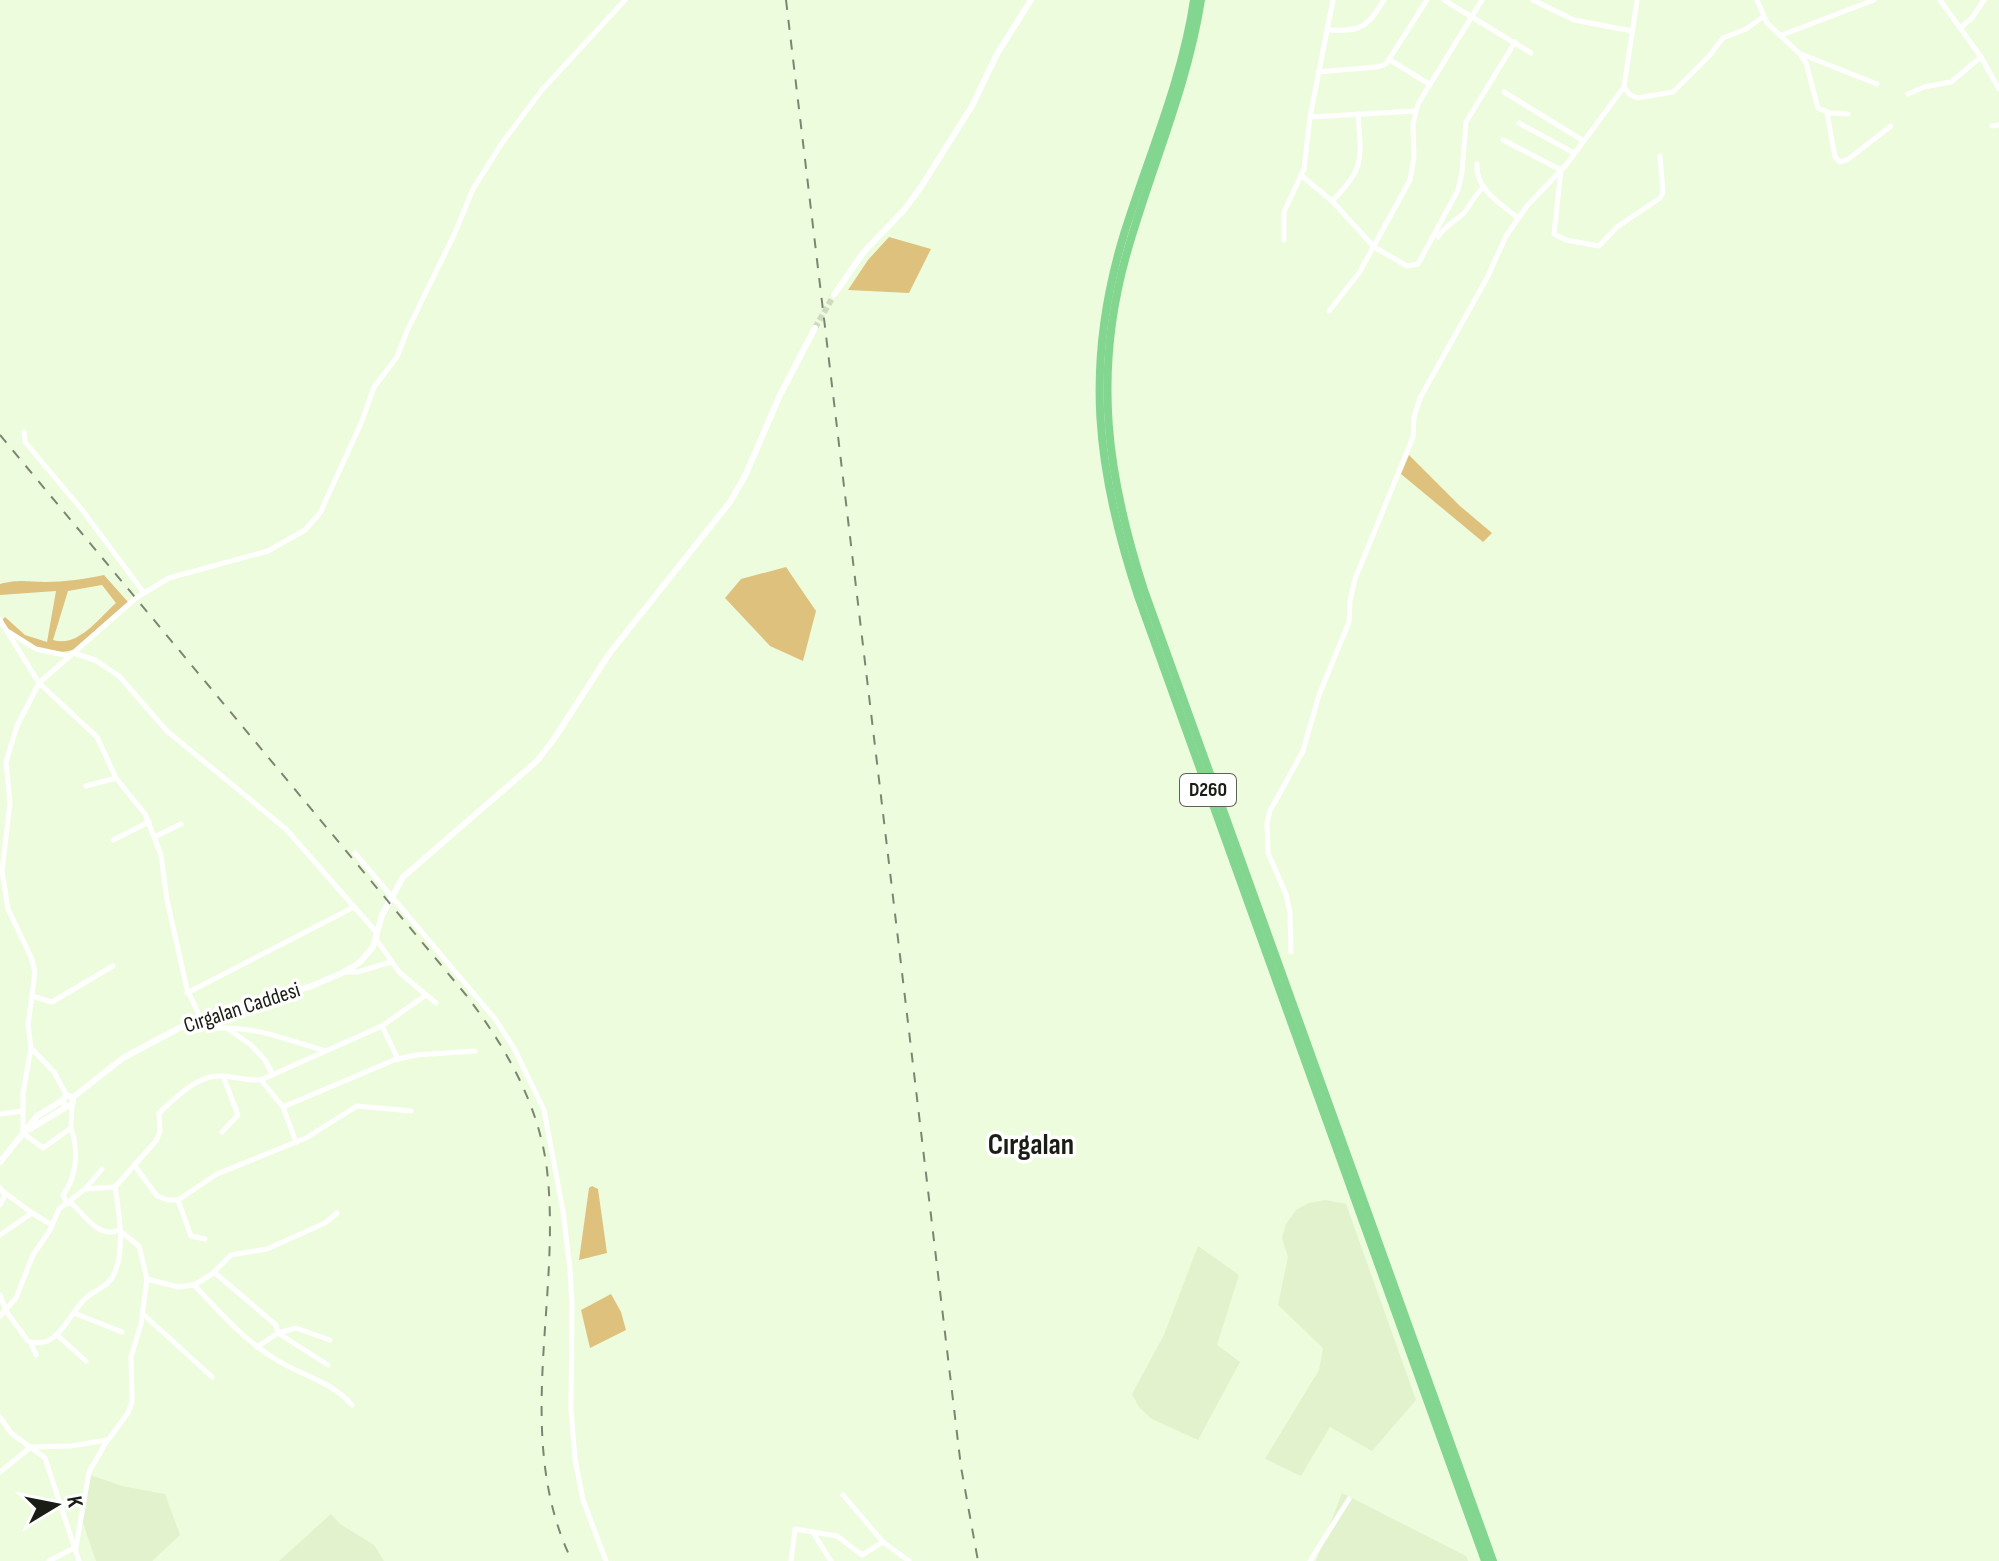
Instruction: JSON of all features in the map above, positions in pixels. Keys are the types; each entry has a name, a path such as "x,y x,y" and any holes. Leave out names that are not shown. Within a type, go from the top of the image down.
{"highway":[{"name":"D260","path":"1194,0 1177,72 1124,234 1107,303 1100,353 1098,402 1108,493 1139,599 1485,1561"},
{"name":"D260","path":"1201,0 1182,85 1126,254 1113,310 1106,394 1115,484 1144,590 1493,1561"}],"street":[{"path":"71,1128 43,1148 23,1133 23,1093 31,1048 28,1025 33,962 8,909 2,863 10,810 6,768 8,752 39,683 144,594 169,578 268,551 305,530 317,518 359,429 374,387 399,352 473,189 531,103 625,0"},
{"path":"834,295 863,253 904,210 921,187 972,106 997,54 1031,0"},
{"path":"1284,240 1284,212 1302,176 1333,0"},
{"path":"1327,30 1347,31 1363,26 1372,19 1384,0"},
{"path":"1318,72 1377,67 1390,60 1427,0"},
{"path":"1444,0 1531,53"},
{"path":"1329,311 1355,280 1410,180 1416,111 1429,84 1482,0"},
{"path":"1533,0 1574,20 1632,31"},
{"path":"1291,952 1290,913 1286,894 1267,847 1266,828 1270,811 1303,751 1319,695 1349,622 1355,579 1413,437 1414,417 1420,398 1518,218 1561,170 1624,87 1637,0"},
{"path":"1757,0 1763,17 1800,54 1810,72 1816,105 1827,113 1848,114"},
{"path":"1781,35 1874,0"},
{"path":"1940,0 1981,57 1999,89"},
{"path":"1960,28 1972,18 1984,0"},
{"path":"1624,87 1637,98 1673,92 1723,38 1746,29 1763,17"},
{"path":"1302,176 1332,201 1374,247 1412,267 1421,261 1432,242 1459,185 1466,122 1515,42"},
{"path":"1800,54 1877,84"},
{"path":"1908,94 1924,87 1951,82 1981,57"},
{"path":"1390,60 1429,84"},
{"path":"1504,92 1582,140"},
{"path":"1310,117 1416,111"},
{"path":"1827,113 1835,157 1842,162 1891,126"},
{"path":"1332,201 1350,181 1361,161 1358,114"},
{"path":"1519,123 1574,153"},
{"path":"1503,140 1561,170"},
{"path":"1561,170 1554,234 1566,240 1596,246 1603,244 1617,227 1661,197 1660,156"},
{"path":"1477,164 1477,174 1484,187 1518,218"},
{"path":"1432,242 1447,225 1465,212 1475,194 1484,187"},
{"name":"Cırgalan Caddesi","path":"0,1162 23,1133 130,1053 204,1017 309,987 345,972 367,956 403,877 522,776 554,739 609,654 734,496 815,328"},
{"path":"24,432 24,441 83,511 144,594"},
{"path":"0,620 39,683 97,737 116,778 141,805 156,836 187,993 204,1017 214,1028 268,1032 327,1051"},
{"path":"5,629 36,649 71,654 101,664 119,676 167,731 286,829 377,936 391,962 436,1003"},
{"path":"86,786 116,778"},
{"path":"113,840 149,822"},
{"path":"156,836 181,824"},
{"path":"355,853 391,900 496,1020 515,1050 544,1110 563,1211 570,1269 571,1410 575,1459 583,1500 606,1561"},
{"path":"187,993 354,907"},
{"path":"345,972 357,972 391,962"},
{"path":"32,996 52,1002 113,966"},
{"path":"85,1189 115,1187 158,1138 161,1111 200,1081 223,1076 261,1080 382,1026 426,995"},
{"path":"382,1026 398,1059"},
{"path":"227,1028 251,1045 265,1060 273,1075"},
{"path":"31,1048 54,1072 68,1101 71,1128 77,1144 71,1183 63,1196 100,1232 119,1230"},
{"path":"283,1107 398,1059 475,1051"},
{"path":"222,1132 238,1115 223,1076"},
{"path":"261,1080 283,1107 296,1142"},
{"path":"135,1166 157,1196 178,1200 217,1174 296,1142 357,1106 411,1111"},
{"path":"0,1114 23,1111"},
{"path":"0,1316 16,1298 33,1255 57,1211 85,1189 102,1169"},
{"path":"31,1342 44,1342 57,1335 86,1297 113,1277 120,1253 115,1187"},
{"path":"2,1190 52,1225"},
{"path":"0,1205 5,1200 2,1190"},
{"path":"178,1200 191,1236 205,1239"},
{"path":"0,1235 32,1213"},
{"path":"147,1279 173,1287 194,1285 214,1272 231,1255 267,1249 325,1223 337,1213"},
{"path":"76,1547 89,1472 131,1406 131,1357 143,1314 147,1279 139,1246 119,1230"},
{"path":"214,1272 276,1325 278,1333 328,1365"},
{"path":"194,1285 257,1347 335,1390 352,1405"},
{"path":"0,1295 6,1311 31,1342 36,1355"},
{"path":"74,1313 122,1332"},
{"path":"143,1314 212,1377"},
{"path":"257,1347 278,1333 302,1328 330,1340"},
{"path":"57,1335 86,1361"},
{"path":"0,1417 11,1433 45,1458 79,1561"},
{"path":"0,1472 31,1447 71,1446 107,1440"},
{"path":"843,1495 883,1542 909,1561"},
{"path":"1310,1561 1349,1499"},
{"path":"791,1561 795,1529 837,1536 862,1555 883,1542"},
{"path":"813,1534 831,1561"},
{"path":"49,1561 76,1547"}],"shaded area":[{"path":"889,237 931,249 909,293 848,290 868,260"},
{"path":"1409,455 1492,533 1483,542 1401,474"},
{"path":"786,567 816,611 803,661 770,646 725,598 741,579"},
{"path":"104,575 128,602 75,649 55,652 34,646 15,635 1,621 5,617 25,635 47,642 56,591 0,595 0,584","holes":["102,585 116,603 79,636 71,640 53,640 68,591"]},
{"path":"589,1188 598,1189 607,1253 579,1260"},
{"path":"1326,1200 1346,1204 1416,1400 1372,1451 1330,1427 1301,1476 1265,1459 1319,1370 1323,1348 1278,1305 1288,1257 1282,1238 1286,1224 1296,1210 1309,1203"},
{"path":"1198,1246 1239,1275 1217,1345 1240,1362 1198,1440 1152,1419 1139,1407 1132,1394 1164,1335"},
{"path":"611,1294 626,1330 590,1348 581,1310"},
{"path":"87,1474 122,1486 165,1494 180,1535 152,1561 96,1561 82,1520"},
{"path":"1342,1493 1466,1556 1468,1561 1316,1561"},
{"path":"331,1514 340,1524 374,1545 384,1561 279,1561"}],"tunnel":[{"path":"815,328 834,295"}],"railway":[{"path":"786,0 961,1467 978,1561"},
{"path":"0,435 466,995 507,1055 528,1099 547,1170 550,1219 542,1417 545,1466 554,1514 572,1561"}],"district":[{"name":"Cırgalan","path":"1031,1145"}]}
